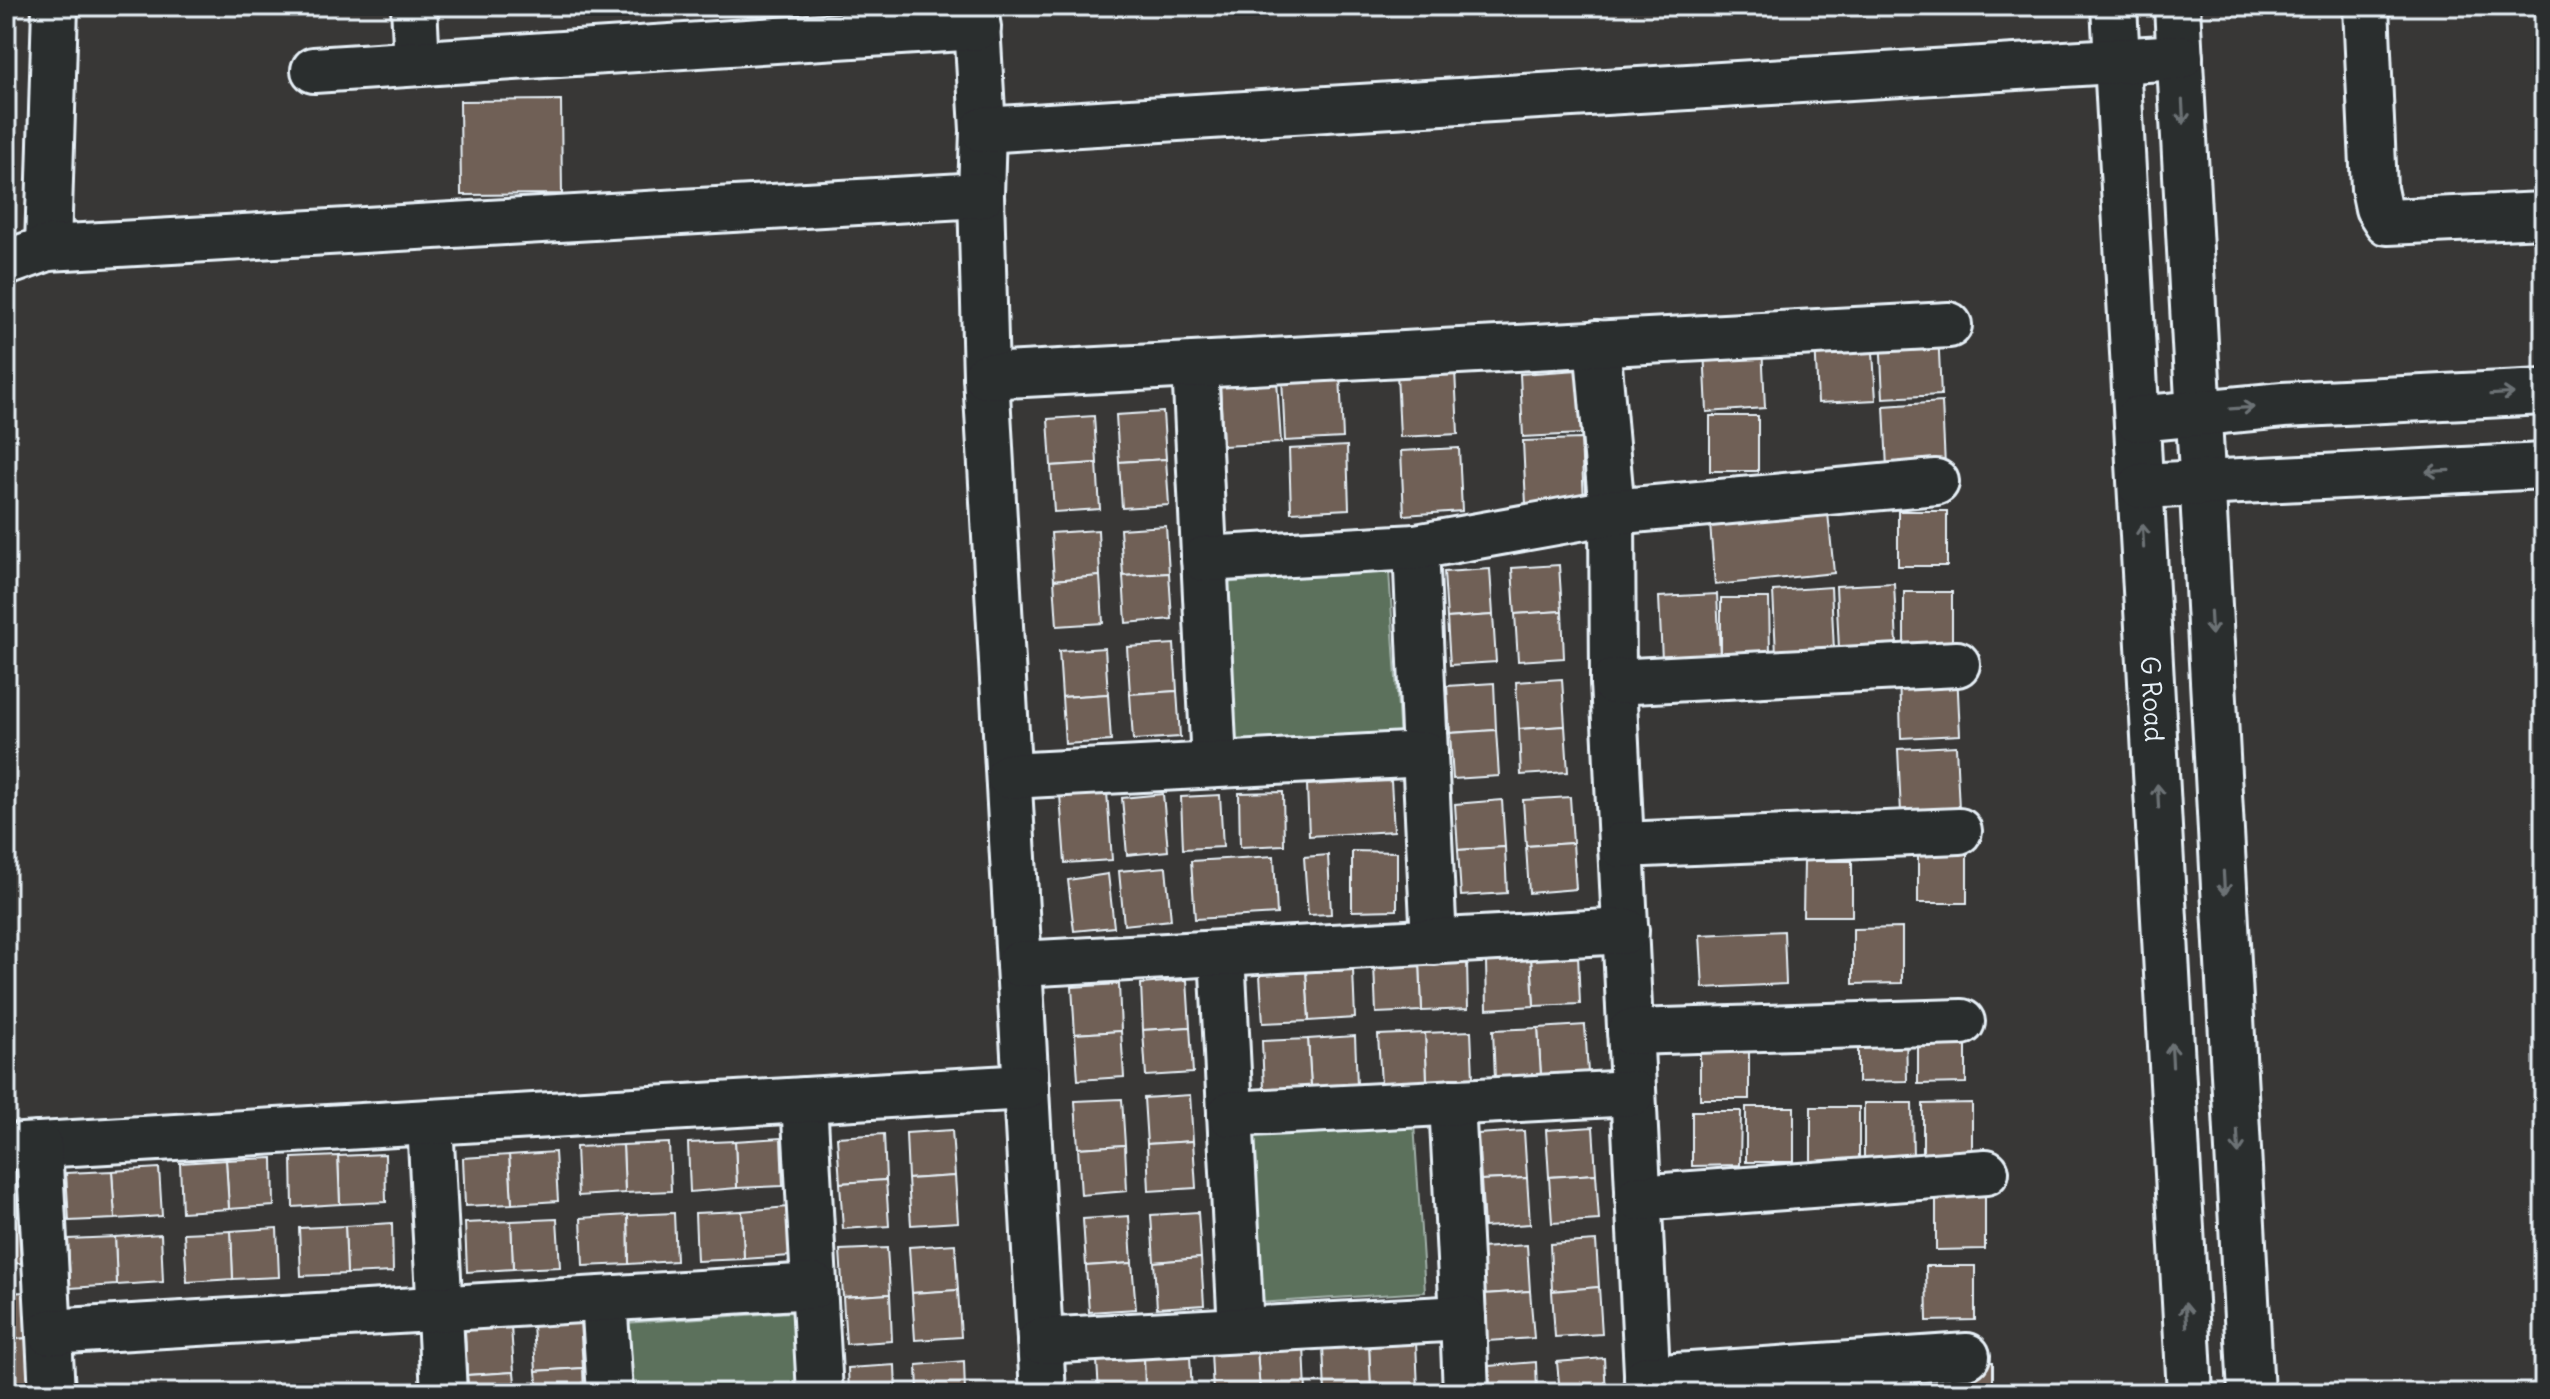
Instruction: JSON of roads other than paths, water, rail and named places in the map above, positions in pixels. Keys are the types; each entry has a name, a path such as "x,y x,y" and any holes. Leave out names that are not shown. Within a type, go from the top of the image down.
{"street":[{"path":"48,248 55,6"},
{"path":"414,6 417,63"},
{"name":"G Road","path":"2114,6 2190,1393"},
{"path":"2177,6 2251,1393"},
{"path":"2366,6 2374,189 2378,208 2387,222 2544,215"},
{"path":"314,70 977,16 983,130 981,195 986,376 1043,1393"},
{"path":"983,130 2180,57"},
{"path":"6,263 48,248 981,195"},
{"path":"986,376 1949,325"},
{"path":"1597,343 1612,512 1613,682 1648,1385 1967,1356"},
{"path":"1195,365 1214,765"},
{"path":"2137,419 2200,411 2544,392"},
{"path":"2141,486 2544,466"},
{"path":"1204,559 1416,547 1612,512 1936,482"},
{"path":"1416,547 1434,942"},
{"path":"1613,682 1957,664"},
{"path":"1009,776 1425,754"},
{"path":"1621,845 1959,831"},
{"path":"1019,964 1626,931"},
{"path":"1222,953 1241,1330"},
{"path":"1630,1032 1962,1022"},
{"path":"52,1393 49,1332 22,1146 1026,1087"},
{"path":"1230,1114 1633,1093"},
{"path":"804,1100 820,1393"},
{"path":"1452,1102 1466,1393"},
{"path":"430,1122 444,1393"},
{"path":"1638,1198 1986,1172"},
{"path":"49,1332 814,1286"},
{"path":"604,1299 610,1393"},
{"path":"1040,1341 1463,1318"}]}
